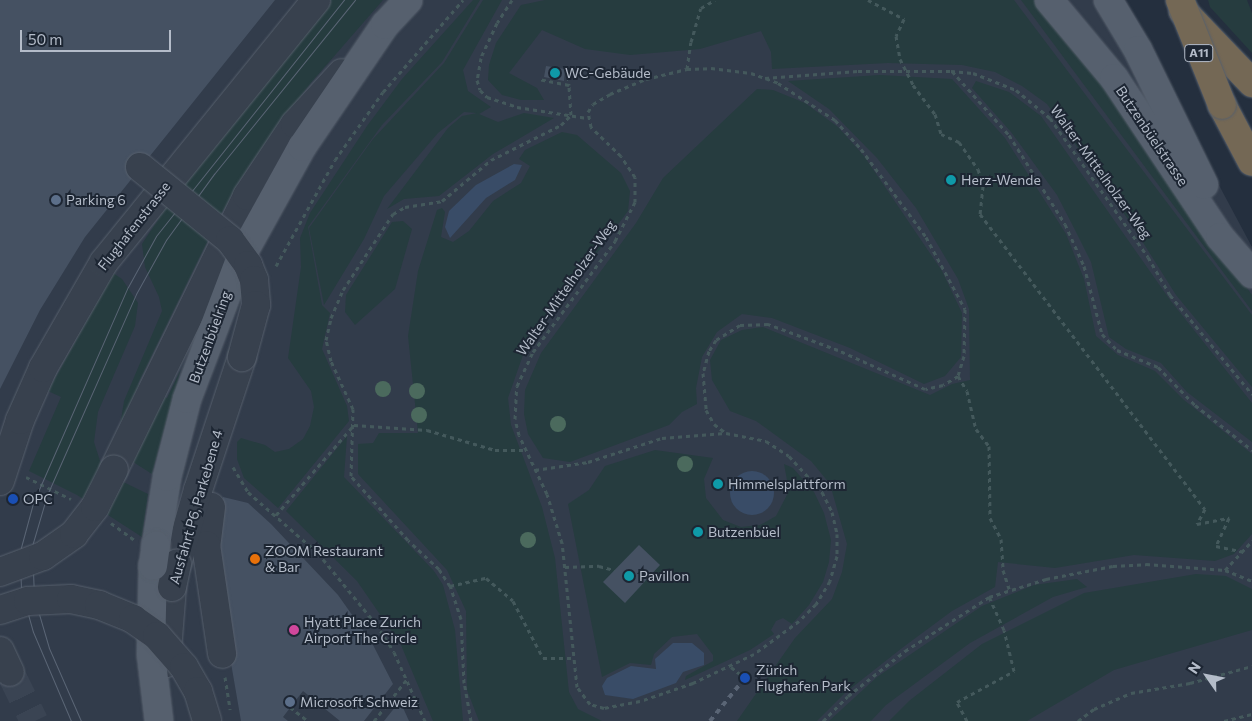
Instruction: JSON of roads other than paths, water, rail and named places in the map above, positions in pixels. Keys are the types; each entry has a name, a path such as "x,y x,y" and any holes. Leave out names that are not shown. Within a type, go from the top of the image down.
{"highway":[{"path":"1172,0 1252,83"},
{"name":"A11","path":"1180,0 1222,105 1252,162"}],"main road":[{"name":"Butzenbüelring","path":"159,721 151,654 164,566 164,488 202,352 241,257 293,162 385,25 408,0"},
{"name":"Butzenbüelstrasse","path":"1049,0 1114,78 1220,236 1252,273"},
{"path":"1108,0 1138,50 1194,166 1252,273"}],"street":[{"name":"Flughafenstrasse","path":"2,464 33,391 71,316 104,262 316,0"},
{"path":"0,572 43,556 74,534 95,507 222,242 261,172 295,124 385,25"},
{"name":"Ausfahrt P6, Parkebene 4","path":"161,191 146,185 138,169 230,240 248,265 254,280 256,305 200,502 164,566 168,721"},
{"path":"0,552 46,536 85,503 114,469"},
{"path":"200,502 222,654"},
{"path":"0,610 28,601 70,598 99,605 133,619 157,636 184,667 198,691 219,716"}],"water":[{"path":"514,164 522,165 515,180 486,198 450,238 445,227 449,211 476,185"},
{"path":"756,471 768,477 773,484 773,502 768,509 761,514 748,515 740,512 733,505 730,489 733,481 740,474"},
{"path":"673,643 692,643 704,653 704,665 683,672 676,683 633,699 605,695 602,686 607,678 631,666 656,669 655,659"}],"tunnel":[{"path":"10,672 34,721"}],"tram line":[{"path":"71,721 33,632 21,589 20,551 33,503 128,287 156,236 344,0"},
{"path":"81,721 49,648 34,597 32,546 47,495 136,294 166,240 214,174 355,0"}],"railway":[{"path":"710,721 745,678"}],"place":[{"name":"WC-Gebäude","path":"555,73"},
{"name":"Herz-Wende","path":"951,180"},
{"name":"Parking 6","path":"56,200"},
{"name":"Himmelsplattform","path":"718,484"},
{"name":"OPC","path":"13,499"},
{"name":"Butzenbüel","path":"698,532"},
{"name":"ZOOM Restaurant & Bar","path":"255,559"},
{"name":"Pavillon","path":"629,576"},
{"name":"Hyatt Place Zurich Airport The Circle","path":"294,630"},
{"name":"Zürich Flughafen Park","path":"745,678"},
{"name":"Microsoft Schweiz","path":"290,702"}]}
